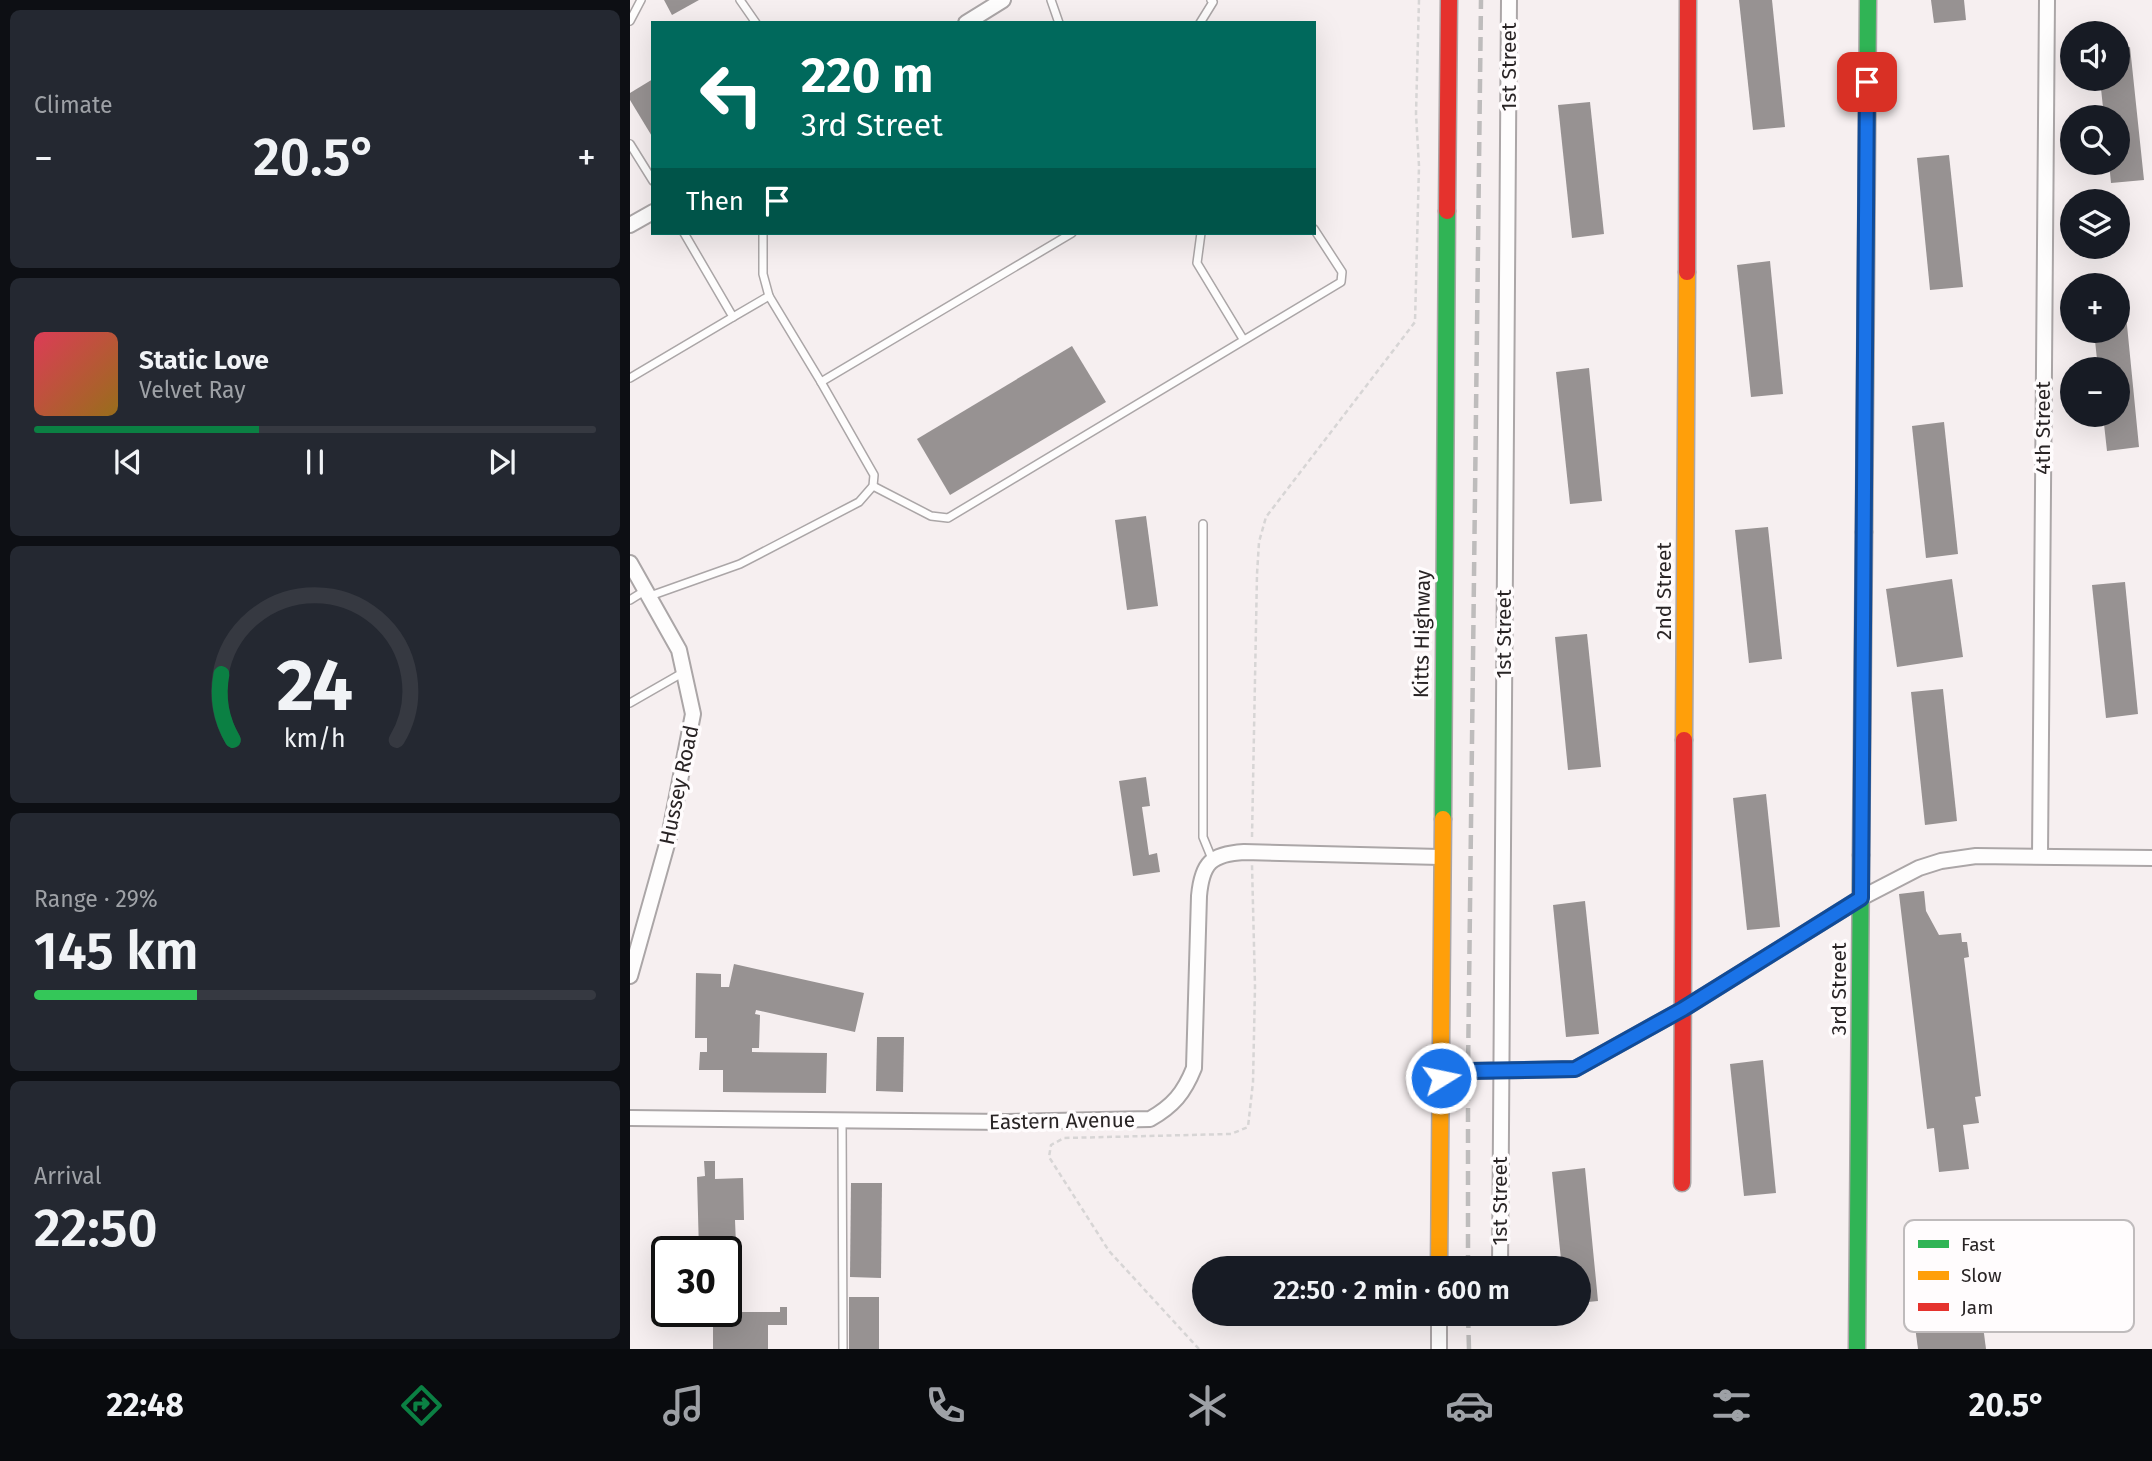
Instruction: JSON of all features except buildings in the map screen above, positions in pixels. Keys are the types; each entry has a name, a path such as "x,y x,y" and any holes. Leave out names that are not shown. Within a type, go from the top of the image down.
{"street":[{"path":"969,21 1003,0"},
{"name":"Kitts Highway","path":"1440,1256 1440,857 1449,0"},
{"name":"1st Street","path":"1500,1256 1509,0"},
{"name":"2nd Street","path":"1682,1183 1688,0"},
{"name":"3rd Street","path":"1857,1349 1868,0"},
{"name":"4th Street","path":"2040,856 2047,0"},
{"path":"630,225 651,213"},
{"name":"Hussey Road","path":"630,563 679,650 694,714 669,837 630,976"},
{"path":"1212,859 1227,853 1251,852 1440,857"},
{"path":"1441,1078 1468,1071 1500,1073 1575,1069 1683,1009 1861,898 1919,868 1976,856 2152,858"},
{"name":"Eastern Avenue","path":"630,1118 1125,1122 1150,1119 1168,1109 1184,1092 1194,1068 1199,896 1201,873 1212,859"},
{"path":"1439,1326 1439,1349"}],"lane":[{"path":"630,21 641,0"},
{"path":"740,0 755,21"},
{"path":"1051,0 1058,21"},
{"path":"1201,21 1212,0"},
{"path":"630,144 651,178"},
{"path":"873,486 931,516 948,518 1341,282 1342,272 1316,232"},
{"path":"685,235 733,317"},
{"path":"630,600 704,579 795,538 859,502 873,486 870,466 769,296 763,274 763,235"},
{"path":"821,382 1069,235"},
{"path":"1201,235 1197,262 1243,339"},
{"path":"630,378 769,296"},
{"path":"1203,524 1203,837 1212,859"},
{"path":"630,703 685,671"},
{"path":"842,1121 843,1349"}],"path":[{"path":"1199,1349 1110,1251 1049,1157 1049,1151 1051,1145 1064,1138 1231,1134 1248,1127 1253,1082 1255,986 1251,852 1257,574 1262,530 1266,517 1415,322 1419,0"}],"railway":[{"path":"1468,1256 1481,0"},
{"path":"1468,1326 1469,1349"}],"traffic: fast":[{"path":"1864,532 1868,0"},
{"path":"1443,819 1447,211"},
{"path":"1857,1349 1861,855"}],"traffic: slow":[{"path":"1684,740 1687,272"},
{"path":"1861,855 1864,532"},
{"path":"1439,1256 1443,819"}],"traffic: jam":[{"path":"1447,211 1449,0"},
{"path":"1687,272 1688,0"},
{"path":"1682,1183 1684,740"}],"route":[{"path":"1441,1078 1468,1071 1500,1073 1575,1069 1683,1009 1861,898 1867,82"}]}
